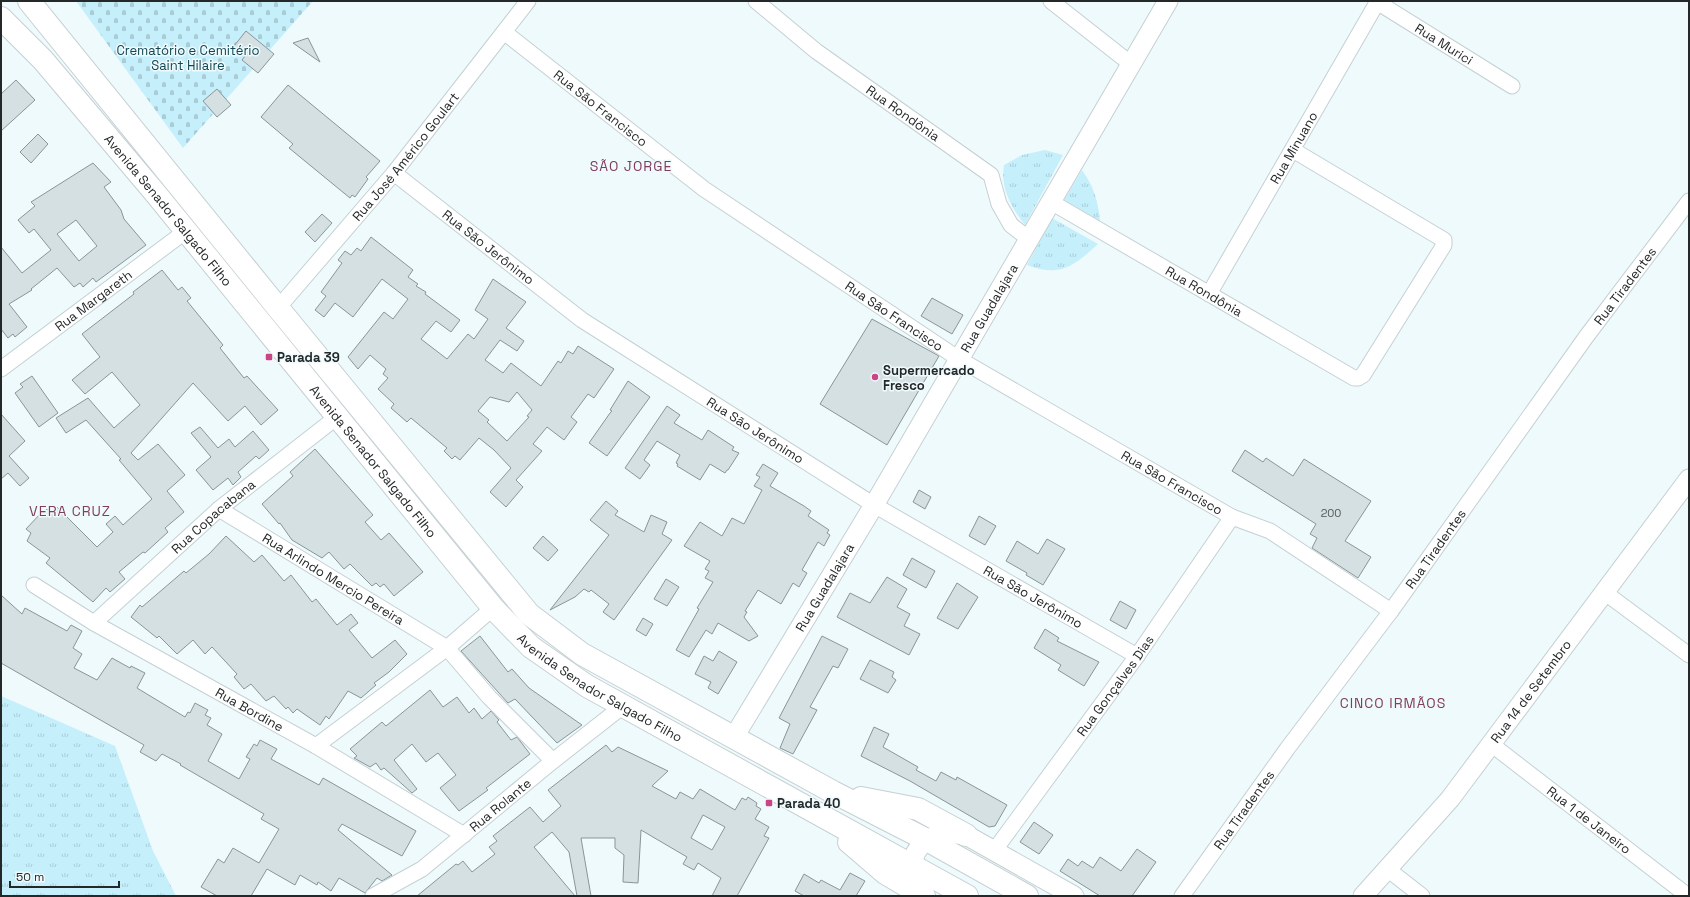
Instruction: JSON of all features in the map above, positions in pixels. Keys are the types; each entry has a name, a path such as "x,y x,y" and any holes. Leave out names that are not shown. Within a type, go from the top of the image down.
{"main road":[{"name":"Avenida Senador Salgado Filho","path":"29,1 529,614 582,654 833,792 927,840 1027,896"},
{"name":"Avenida Senador Salgado Filho","path":"1,18 43,60 186,231 493,608 531,647 555,666 587,686 967,896"},
{"name":"Avenida Senador Salgado Filho","path":"833,792 918,809 966,835"},
{"name":"Avenida Senador Salgado Filho","path":"820,816 885,873 926,896"}],"street":[{"name":"Rua José Américo Goulart","path":"278,308 394,173 528,1"},
{"name":"Rua Rondônia","path":"756,1 816,51 991,175 999,204 1008,220 1011,225 1029,239"},
{"path":"1051,1 1131,64"},
{"name":"Rua Guadalajara","path":"734,737 874,505 1168,1"},
{"name":"Rua Murici","path":"1378,1 1512,86"},
{"name":"Rua Minuano","path":"1209,294 1378,1"},
{"name":"Rua São Francisco","path":"504,32 704,189 959,359 1232,517 1270,531 1392,611"},
{"name":"Rua Rondônia","path":"1051,202 1354,378 1358,378 1363,375 1444,245 1444,240 1293,150"},
{"name":"Rua São Jerônimo","path":"394,173 582,320 874,505 1137,656"},
{"name":"Rua Tiradentes","path":"1182,896 1288,748 1392,611 1586,338 1689,201"},
{"name":"Rua Margareth","path":"1,369 186,231"},
{"name":"Rua Copacabana","path":"94,623 219,509 337,417"},
{"name":"Rua 14 de Setembro","path":"1363,896 1386,868 1450,799 1689,479"},
{"name":"Rua Arlindo Mercio Pereira","path":"219,509 447,648 489,697 553,761"},
{"name":"Rua Gonçalves Dias","path":"994,851 1137,656 1232,517"},
{"name":"Rua Bordine","path":"34,585 94,623 316,746 464,834"},
{"path":"1604,592 1689,656"},
{"path":"316,746 447,648 493,608"},
{"name":"Rua Rolante","path":"373,896 422,869 553,761 623,706"},
{"name":"Rua 1 de Janeiro","path":"1491,744 1688,896"},
{"path":"926,896 918,886 913,875 916,850 927,840 938,834 966,835"},
{"name":"Avenida Senador Salgado Filho","path":"966,835 1074,896"},
{"path":"1386,868 1422,896"}],"green space":[{"name":"Crematório e Cemitério Saint Hilaire","path":"76,1 313,1 183,148"},
{"path":"1045,150 1063,155 1025,225 1011,204 1005,189 1003,173 1004,165 1022,155"},
{"path":"1082,170 1090,182 1095,194 1100,221 1064,200"},
{"path":"1052,218 1098,244 1074,264 1066,268 1049,270 1039,269 1027,265"},
{"path":"1,696 115,746 153,851 176,896 1,896"}],"building":[{"path":"246,31 274,54 258,73 242,60 245,56 234,46"},
{"path":"308,38 320,62 293,43"},
{"path":"16,80 35,100 1,131 1,94"},
{"path":"288,85 380,161 366,177 368,179 355,197 352,195 350,198 289,148 293,144 261,117"},
{"path":"217,89 231,105 217,117 203,101"},
{"path":"38,134 48,144 31,163 20,152"},
{"path":"93,163 111,182 104,187 121,210 124,219 146,245 96,282 93,278 83,287 80,283 74,287 57,268 31,289 32,290 9,304 27,327 15,337 13,334 8,338 1,329 1,247 22,273 51,250 34,229 29,233 18,220 35,206 31,202","holes":["76,220 97,246 79,261 57,234"]},
{"path":"322,214 332,223 315,242 305,232"},
{"path":"371,237 413,270 408,277 418,284 416,286 426,292 425,294 460,320 451,332 436,321 421,339 447,359 468,334 474,339 488,319 475,310 493,279 526,302 506,328 524,341 517,351 500,340 485,360 503,373 511,363 541,386 558,361 561,363 568,351 573,354 578,346 614,369 594,398 588,394 571,417 577,422 564,440 547,427 533,444 542,451 516,480 523,487 506,507 490,492 511,468 494,450 479,438 460,460 455,456 452,459 444,451 447,448 411,418 407,422 391,408 394,404 378,389 388,378 383,374 386,369 370,355 358,369 348,357 384,312 393,319 408,299 382,279 353,317 335,303 324,317 315,310 326,296 321,292 342,263 338,260 345,251 351,255 357,248 361,251","holes":["517,392 532,410 527,416 529,417 507,441 487,422 489,420 478,411 490,397 509,402"]},
{"path":"162,270 178,290 182,287 191,298 187,301 223,345 220,348 244,378 247,376 278,410 261,425 245,406 228,421 193,383 131,453 138,460 158,444 185,475 167,491 184,512 165,528 168,532 145,553 143,552 119,572 125,579 110,592 106,588 93,602 46,563 50,558 27,541 31,533 26,529 41,513 42,514 47,509 51,513 57,507 97,547 113,532 106,524 115,516 123,525 152,499 119,460 121,459 86,420 66,433 56,418 88,398 114,428 140,405 112,372 85,394 72,380 100,357 82,334 134,294 133,292"},
{"path":"932,298 963,315 952,334 921,316"},
{"path":"872,319 939,356 887,445 820,404"},
{"path":"32,376 58,413 39,427 15,393 23,387 20,384"},
{"path":"628,381 650,397 607,456 589,443 612,411 610,410"},
{"path":"667,406 680,415 674,423 702,440 708,430 734,447 732,450 739,453 725,473 710,464 700,480 677,466 678,464 676,463 680,455 657,441 644,460 650,465 640,479 625,468"},
{"path":"1,414 25,441 9,456 29,478 20,486 8,473 1,479"},
{"path":"200,427 218,448 229,439 235,447 253,431 269,450 259,459 256,456 238,472 241,477 233,485 228,478 213,490 196,470 211,457 191,433"},
{"path":"315,449 373,515 365,522 381,540 389,533 423,572 394,596 384,584 380,587 376,583 372,586 350,564 344,569 329,552 322,558 292,540 280,523 279,524 262,504 293,476 290,472"},
{"path":"1245,450 1263,462 1266,458 1293,476 1304,459 1371,501 1345,541 1371,557 1358,578 1312,548 1317,538 1310,534 1316,524 1232,471"},
{"path":"763,464 778,473 770,486 811,511 808,516 829,530 827,533 830,535 824,546 818,542 802,570 807,573 799,587 793,583 781,604 758,590 745,611 747,612 744,617 758,636 749,641 718,623 712,634 706,630 689,657 676,650 699,609 697,608 713,582 705,578 709,571 705,569 710,561 684,546 700,522 722,536 732,518 744,524 762,490 754,486 760,477 756,475"},
{"path":"919,490 931,497 925,509 913,502"},
{"path":"606,501 618,511 615,515 644,532 651,515 667,522 662,534 672,540 614,620 603,612 609,604 591,590 589,592 584,589 575,597 550,610 609,535 590,520"},
{"path":"979,516 996,526 985,545 969,536"},
{"path":"226,536 254,562 262,555 284,581 291,575 312,602 316,599 337,625 351,614 358,623 349,630 372,658 395,640 407,654 389,672 374,683 376,685 361,698 348,691 329,719 326,716 320,725 297,709 293,713 288,707 286,709 274,696 266,701 251,684 244,689 234,677 237,674 212,647 205,654 193,640 177,654 159,636 157,638 131,617 140,605 142,607 184,571 186,573 209,554"},
{"path":"543,536 558,550 548,561 533,548"},
{"path":"1047,539 1065,549 1043,585 1026,575 1027,573 1006,561 1017,541 1038,554"},
{"path":"912,558 935,571 926,588 903,575"},
{"path":"887,577 907,589 897,607 910,614 904,626 920,634 909,655 837,617 850,593 870,603"},
{"path":"666,579 679,587 667,606 654,599"},
{"path":"957,583 978,597 958,629 937,618"},
{"path":"1,595 22,614 25,608 67,631 71,625 82,631 73,648 82,654 74,668 97,680 112,658 130,668 131,666 145,673 137,688 185,717 188,712 190,713 195,703 208,710 205,715 211,718 207,725 222,734 208,761 239,779 250,759 246,757 254,744 257,746 260,740 277,749 271,759 319,785 323,778 416,831 402,856 342,824 338,830 392,875 382,881 377,878 365,893 339,878 331,891 318,882 317,885 300,875 295,885 267,869 251,896 217,896 201,887 218,859 224,863 233,848 259,863 279,829 261,819 264,814 180,765 181,764 162,754 156,761 140,752 144,745 1,663"},
{"path":"1120,601 1136,610 1126,629 1110,620"},
{"path":"643,618 653,624 646,636 636,630"},
{"path":"1045,629 1059,638 1057,641 1099,662 1084,686 1058,670 1061,665 1034,648"},
{"path":"480,636 508,672 512,669 529,688 582,725 557,743 515,699 508,703 461,651"},
{"path":"822,636 848,649 838,668 833,666 810,707 817,710 793,754 780,748 790,724 779,718"},
{"path":"719,651 737,662 718,694 708,688 711,682 695,674 704,656 713,661"},
{"path":"870,660 894,672 892,677 896,680 888,693 860,679"},
{"path":"430,690 443,707 457,697 469,713 474,708 482,719 491,711 499,720 497,722 511,740 517,737 530,754 486,788 488,790 459,811 440,788 456,775 438,753 426,762 412,744 394,760 417,789 412,793 384,768 381,770 376,763 370,767 354,758 357,756 350,749 382,722 386,726"},
{"path":"874,727 889,734 883,747 918,767 916,770 936,781 941,772 956,780 957,777 1007,805 995,826 989,827 910,781 861,756"},
{"path":"606,745 612,752 618,747 668,771 652,786 676,799 680,792 693,799 700,789 735,810 742,798 746,800 748,797 757,803 756,806 761,809 755,819 769,827 764,836 769,838 737,896 712,896 721,878 698,863 694,870 683,864 687,857 641,830 638,883 623,882 624,855 615,848 615,838 581,838 591,896 577,896 569,852 552,832 534,847 575,896 417,896 456,864 458,865 463,861 472,872 495,854 489,847 497,841 493,836 530,807 543,822 561,806 548,790","holes":["703,815 725,827 712,850 691,838"]},
{"path":"1034,822 1053,835 1039,854 1020,842"},
{"path":"1137,849 1156,862 1132,896 1100,896 1060,871 1068,859 1078,866 1082,861 1093,868 1100,857 1121,871"},
{"path":"850,873 865,881 856,896 804,896 795,891 804,874 819,883 821,880 840,890"}],"place":[{"name":"Parada 39","path":"269,357"},
{"name":"Supermercado Fresco","path":"875,377"},
{"name":"Parada 40","path":"769,803"}],"district":[{"name":"SÃO JORGE","path":"631,166"},
{"name":"VERA CRUZ","path":"70,511"},
{"name":"CINCO IRMÃOS","path":"1393,703"}]}
